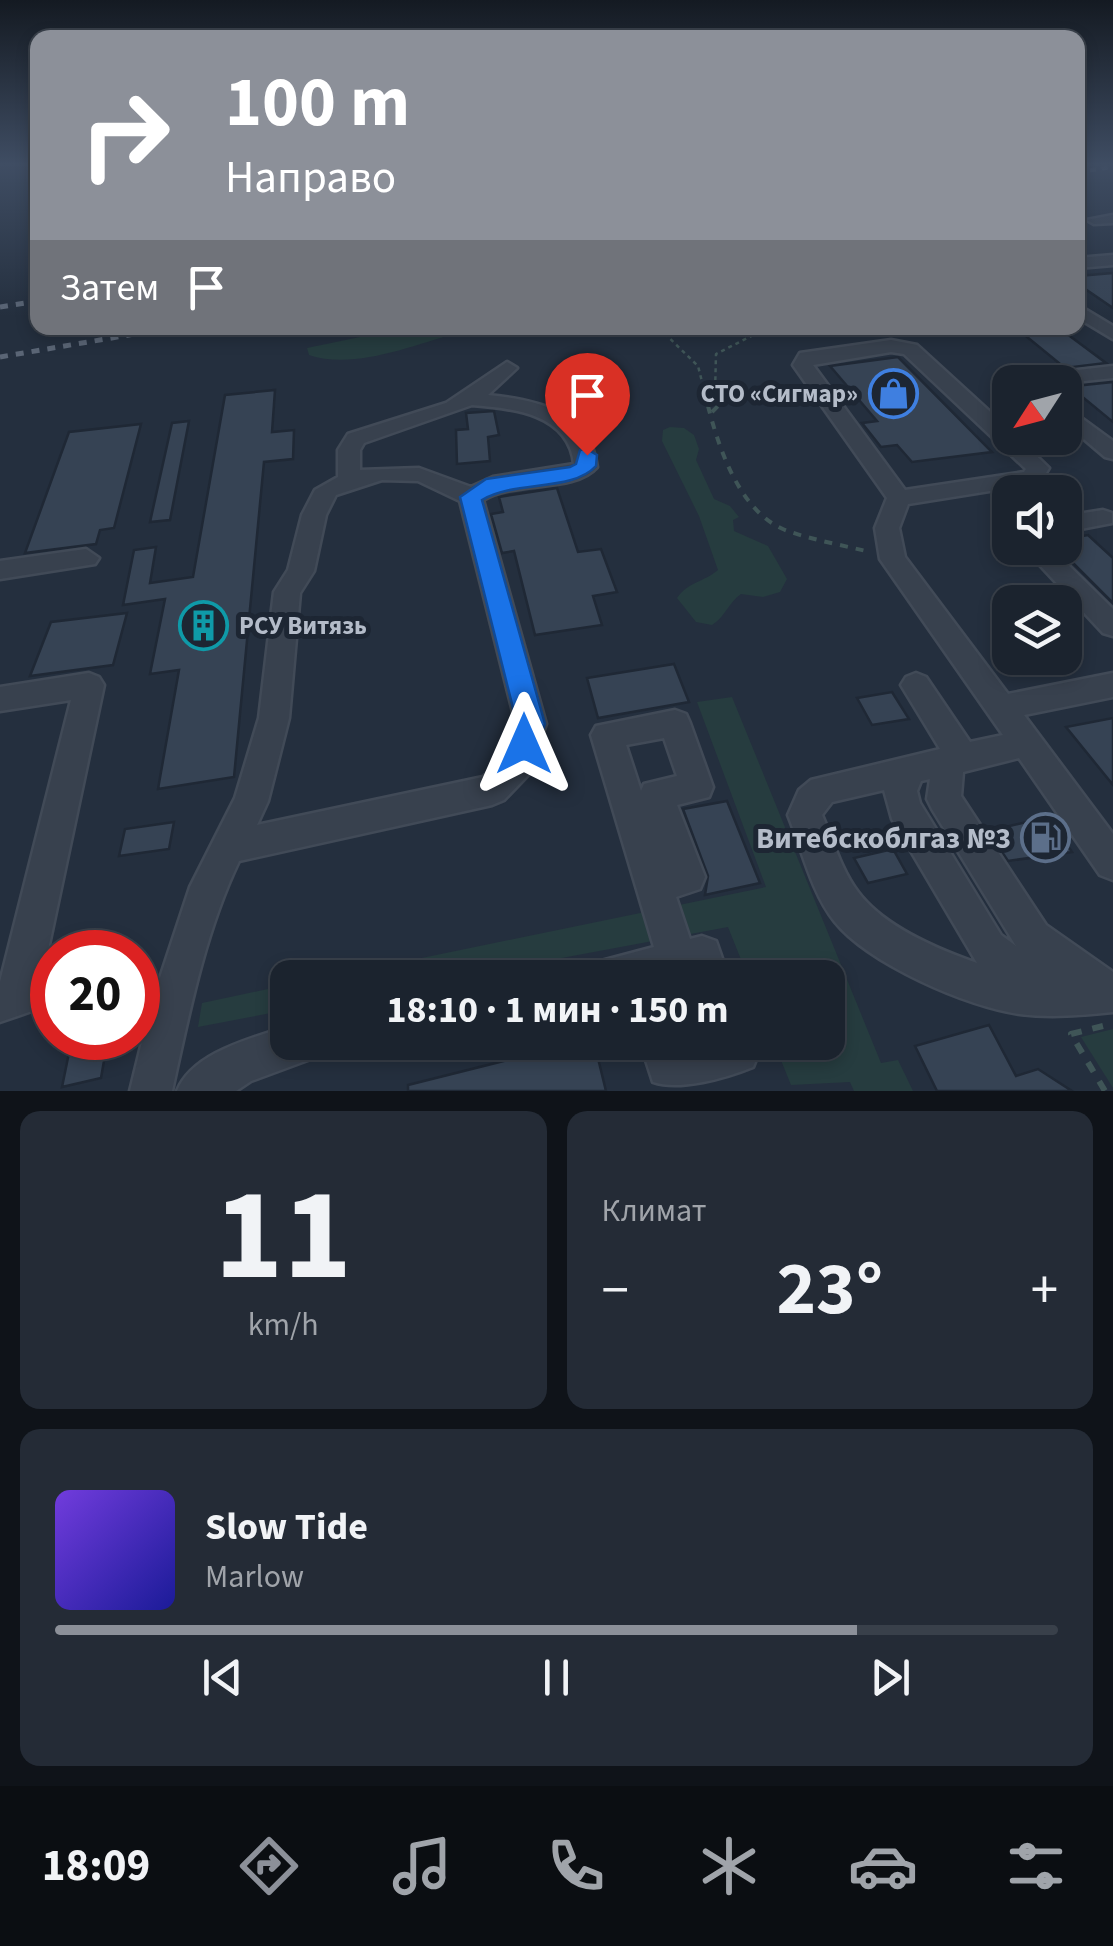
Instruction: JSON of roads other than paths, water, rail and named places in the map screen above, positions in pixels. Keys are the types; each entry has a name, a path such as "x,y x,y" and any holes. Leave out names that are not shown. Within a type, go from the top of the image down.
{"lane":[{"path":"1094,220 1113,219"},
{"path":"1085,262 1113,260"},
{"path":"1085,315 1113,334"},
{"path":"891,346 910,349 1038,468 1032,478 898,498 803,365 807,357 891,346"},
{"path":"349,481 349,450 356,439 432,418 490,385 507,368"},
{"path":"1082,376 1113,372"},
{"path":"466,399 520,406 566,423 579,435 587,455 586,466 575,473 493,484 470,497"},
{"path":"1082,426 1113,452"},
{"path":"151,1091 171,1005 208,887 251,800 274,718 288,592 301,571 314,514 327,490 375,474 424,472 449,481 470,497 531,724 517,764 492,790 228,847"},
{"path":"898,498 887,528 893,559 1113,863"},
{"path":"1082,521 1103,518"},
{"path":"0,570 86,558"},
{"path":"1054,565 1113,626"},
{"path":"916,684 956,760 944,799 1033,938 1111,1003"},
{"path":"0,699 89,685 18,997 0,1002"},
{"path":"1000,708 1113,685"},
{"path":"654,885 687,878 656,794 697,787 675,723 606,735 654,885 690,960"},
{"path":"1026,743 823,790 811,800 805,815 846,908 882,938 928,962 1004,992 1111,1003"},
{"path":"910,770 900,790 904,808 988,948 1049,996"},
{"path":"198,1091 238,1064 270,1053"},
{"path":"666,1060 668,1068 703,1060"}],"railway":[{"path":"0,307 30,302"},
{"path":"0,357 129,335"}],"place":[{"name":"СТО «Сигмар»","path":"893,393"},
{"name":"РСУ Витязь","path":"204,625"},
{"name":"Витебскоблгаз №3","path":"1046,838"}]}
